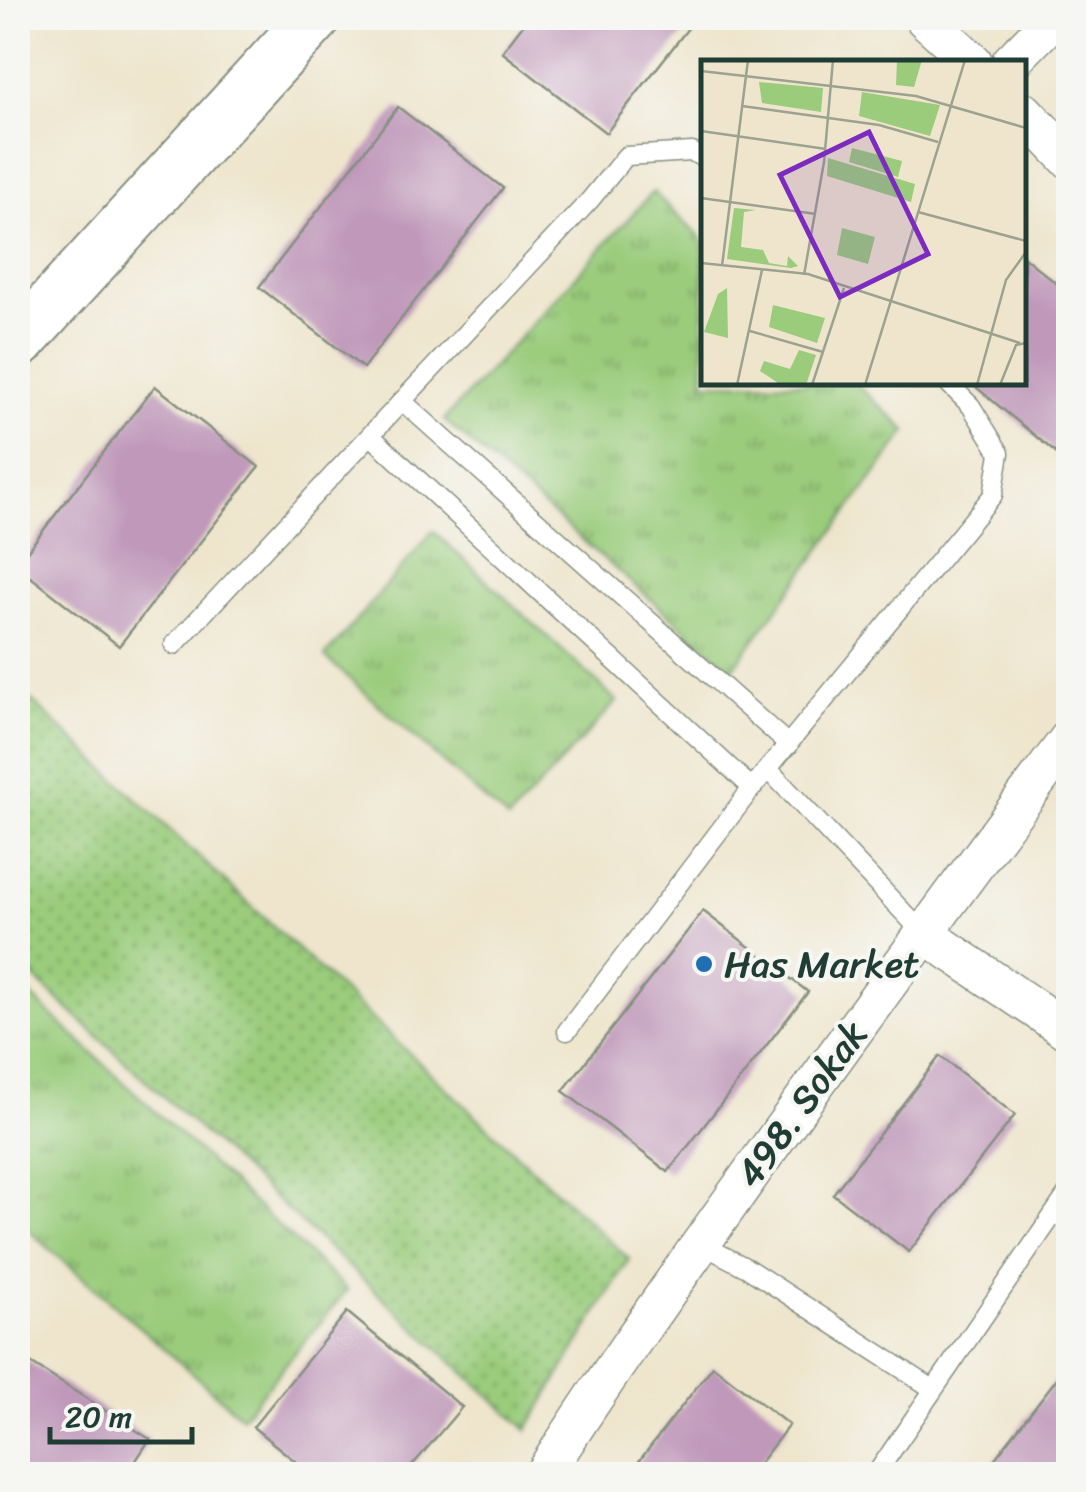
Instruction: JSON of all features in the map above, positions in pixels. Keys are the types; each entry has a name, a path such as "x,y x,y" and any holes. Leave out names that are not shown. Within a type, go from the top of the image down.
{"street":[{"path":"18,342 314,18"},
{"path":"924,18 971,60"},
{"path":"1013,60 1054,18"},
{"path":"1026,114 1068,158"},
{"name":"498. Sokak","path":"544,1474 700,1244 923,933 1068,740"},
{"path":"923,933 1068,1031"}],"lane":[{"path":"174,645 590,200 626,156 692,152 701,156"},
{"path":"567,1031 752,788 993,496 1000,453 972,406 951,385"},
{"path":"402,400 789,745"},
{"path":"370,436 752,788"},
{"path":"768,769 923,933"},
{"path":"876,1474 1068,1193"},
{"path":"700,1244 746,1268 933,1390"}],"green space":[{"path":"653,192 701,238 701,385 857,385 907,431 732,670 444,420"},
{"path":"433,531 617,701 508,820 325,657"},
{"path":"18,688 629,1259 527,1430 18,963"},
{"path":"18,984 347,1290 242,1417 18,1221"}],"building":[{"path":"528,18 696,18 606,133 502,52"},
{"path":"398,107 503,188 363,368 259,287"},
{"path":"1026,259 1068,293 1068,463 974,385 1026,385"},
{"path":"155,386 259,467 119,646 18,567 18,563"},
{"path":"703,911 808,992 668,1172 563,1091"},
{"path":"940,1056 1015,1115 909,1252 833,1194"},
{"path":"347,1312 462,1407 405,1474 311,1474 253,1427"},
{"path":"18,1355 150,1439 127,1474 18,1474"},
{"path":"1068,1364 1068,1474 983,1474"},
{"path":"713,1366 789,1425 751,1474 629,1474"}],"place":[{"name":"Has Market","path":"704,964"}]}
